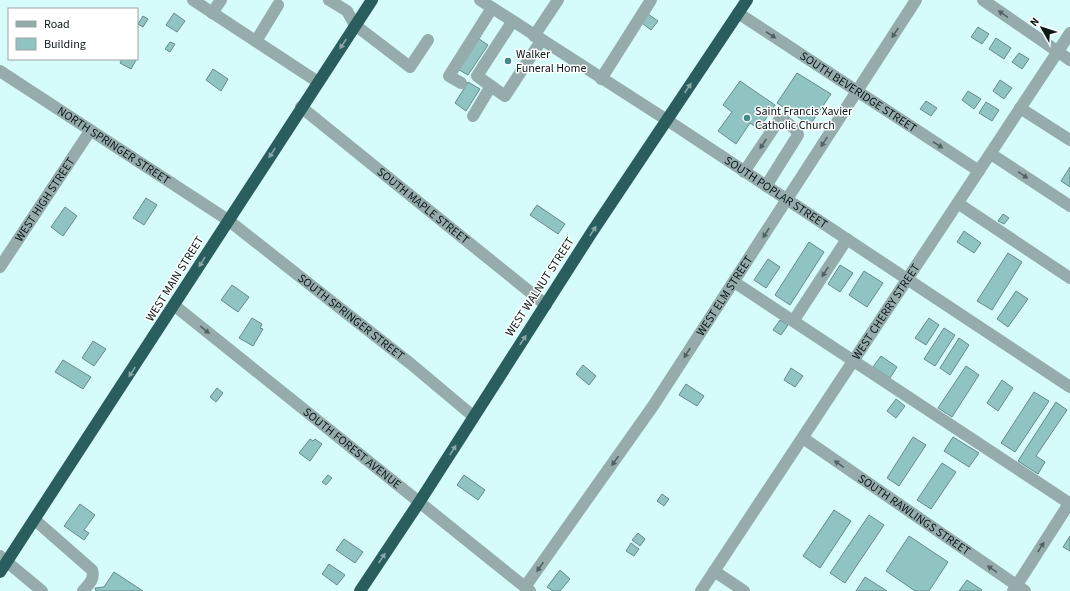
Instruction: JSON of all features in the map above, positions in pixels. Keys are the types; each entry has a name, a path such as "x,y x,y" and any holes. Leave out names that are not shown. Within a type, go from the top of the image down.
{"highway":[{"name":"WEST MAIN STREET","path":"0,572 4,559 35,520 372,0"},
{"name":"WEST WALNUT STREET","path":"360,591 420,501 473,416 747,0"}],"street":[{"path":"193,0 318,82"},
{"path":"212,13 221,0"},
{"path":"329,0 347,11 355,25 410,67 428,40"},
{"name":"SOUTH POPLAR STREET","path":"480,0 512,22 667,120 1070,387"},
{"path":"512,22 477,76 505,96 558,0"},
{"path":"601,79 651,0"},
{"name":"WEST ELM STREET","path":"528,589 653,406 916,0"},
{"path":"983,0 1070,60"},
{"path":"256,41 278,5"},
{"path":"461,83 449,76 492,8"},
{"name":"SOUTH BEVERIDGE STREET","path":"738,13 979,171"},
{"name":"WEST CHERRY STREET","path":"701,591 959,204 1070,33"},
{"name":"NORTH SPRINGER STREET","path":"0,71 228,220"},
{"path":"473,116 491,86"},
{"name":"SOUTH MAPLE STREET","path":"302,107 546,305"},
{"path":"1020,108 1070,140"},
{"path":"744,172 779,120 783,120 797,132 798,135 766,186"},
{"name":"WEST HIGH STREET","path":"0,267 90,131"},
{"path":"991,154 1070,206"},
{"path":"959,204 1070,278"},
{"name":"SOUTH SPRINGER STREET","path":"228,220 473,416"},
{"path":"794,320 847,239"},
{"path":"734,282 777,312 794,320 1070,503 1018,589"},
{"name":"SOUTH FOREST AVENUE","path":"175,306 528,589"},
{"name":"SOUTH RAWLINGS STREET","path":"803,438 1018,589"},
{"path":"35,520 92,570 92,580 83,591"},
{"path":"4,559 42,591"},
{"path":"714,571 744,591"}],"building":[{"path":"174,13 185,21 177,32 166,25"},
{"path":"648,14 658,21 651,30 642,23"},
{"path":"143,16 148,19 143,27 138,24"},
{"path":"978,27 989,34 982,44 971,37"},
{"path":"476,37 488,45 468,75 456,68"},
{"path":"996,38 1011,48 1004,59 989,49"},
{"path":"170,42 175,44 170,52 165,49"},
{"path":"1019,53 1029,59 1022,69 1012,62"},
{"path":"122,60 136,60 131,69 120,63"},
{"path":"213,69 228,79 221,91 206,80"},
{"path":"797,73 831,94 810,125 777,103"},
{"path":"1000,80 1012,88 1004,99 993,91"},
{"name":"Saint Francis Xavier Catholic Church","path":"740,81 775,105 759,129 750,123 736,144 718,131 732,112 723,105"},
{"path":"468,82 480,89 466,111 455,103"},
{"path":"968,91 981,99 974,109 962,100"},
{"path":"926,101 937,108 931,116 920,109"},
{"path":"986,102 999,110 992,121 979,113"},
{"path":"1070,167 1070,187 1061,181"},
{"path":"146,198 157,205 144,225 133,218"},
{"path":"537,205 565,224 558,234 530,215"},
{"path":"65,207 77,216 63,236 51,227"},
{"path":"1003,214 1009,218 1004,224 998,221"},
{"path":"964,231 981,243 974,253 957,242"},
{"path":"809,242 824,252 790,305 775,295"},
{"path":"1008,253 1022,262 992,310 977,301"},
{"path":"768,259 780,267 766,288 754,280"},
{"path":"840,265 853,273 840,292 828,284"},
{"path":"864,271 883,283 867,307 849,295"},
{"path":"232,285 249,297 238,312 221,300"},
{"path":"1016,291 1028,299 1008,327 997,319"},
{"path":"252,318 262,324 260,328 263,329 253,346 239,338"},
{"path":"929,318 939,325 926,345 915,338"},
{"path":"780,320 788,325 781,335 773,330"},
{"path":"944,328 955,335 935,366 924,359"},
{"path":"959,338 969,345 950,375 940,368"},
{"path":"93,341 106,349 94,366 82,358"},
{"path":"881,356 897,367 890,378 873,367"},
{"path":"63,360 91,377 83,389 55,372"},
{"path":"583,365 596,376 589,385 576,374"},
{"path":"966,366 979,375 952,417 938,408"},
{"path":"791,368 803,376 795,387 784,380"},
{"path":"1002,380 1013,388 998,411 987,403"},
{"path":"686,384 704,396 697,406 679,395"},
{"path":"217,388 223,393 216,402 210,397"},
{"path":"1034,392 1049,401 1015,452 1001,443"},
{"path":"896,399 905,406 896,418 887,411"},
{"path":"1056,402 1067,410 1036,456 1045,462 1038,474 1018,461"},
{"path":"913,437 926,445 899,486 887,478"},
{"path":"953,437 979,453 969,467 944,451"},
{"path":"310,439 313,441 315,439 322,444 310,461 299,453"},
{"path":"942,463 956,472 931,509 917,500"},
{"path":"328,475 332,478 326,485 322,482"},
{"path":"464,475 485,490 478,500 457,485"},
{"path":"662,494 669,499 664,506 657,501"},
{"path":"80,504 95,515 84,530 89,533 84,540 64,526"},
{"path":"834,510 851,521 820,568 803,556"},
{"path":"869,515 884,525 845,583 830,573"},
{"path":"638,533 645,539 640,546 632,540"},
{"path":"909,536 948,562 929,591 915,591 886,571"},
{"path":"1070,536 1070,551 1063,547"},
{"path":"344,539 363,552 355,563 336,550"},
{"path":"631,543 639,549 634,556 626,551"},
{"path":"329,564 345,575 337,585 322,574"},
{"path":"560,570 570,579 560,591 553,591 547,587"},
{"path":"114,572 143,591 96,591 95,588 104,587"},
{"path":"865,577 887,591 856,591"},
{"path":"967,580 982,590 959,591"}],"place":[{"name":"Walker Funeral Home","path":"508,61"},
{"name":"Saint Francis Xavier Catholic Church","path":"747,118"}]}
